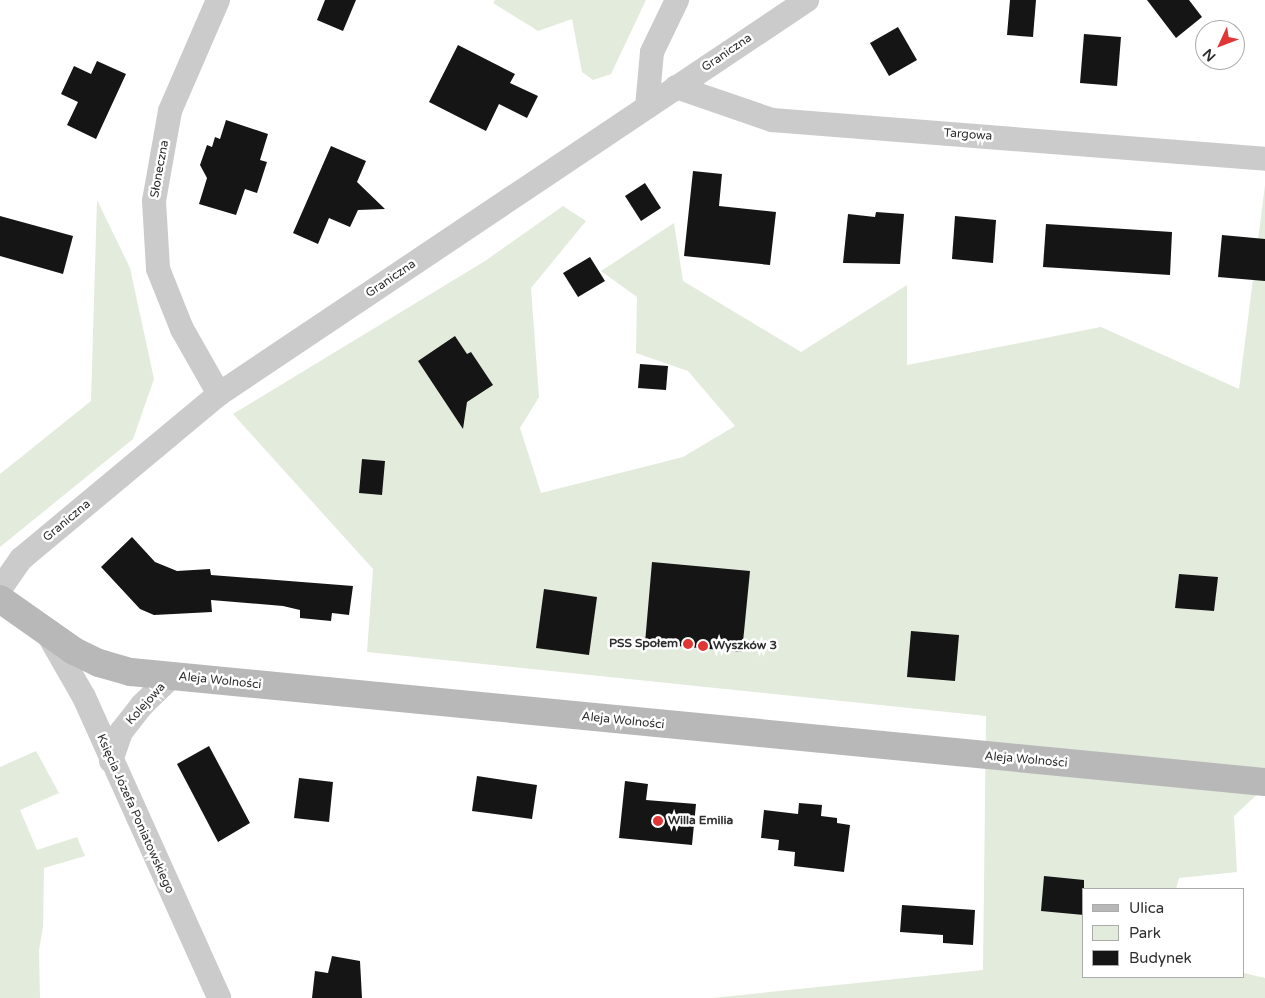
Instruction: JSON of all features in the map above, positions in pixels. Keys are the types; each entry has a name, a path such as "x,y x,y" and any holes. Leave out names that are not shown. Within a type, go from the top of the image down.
{"street":[{"name":"Słoneczna","path":"218,0 170,111 154,201 158,269 182,329 220,394"},
{"path":"646,107 652,52 677,0"},
{"name":"Graniczna","path":"0,589 21,559 220,394 807,0"},
{"name":"Targowa","path":"676,87 772,120 1265,159"},
{"name":"Aleja Wolności","path":"0,599 46,632 99,663 131,672 1265,782"},
{"name":"Księcia Józefa Poniatowskiego","path":"46,632 81,690 111,761 219,998"},
{"name":"Kolejowa","path":"111,761 121,732 142,705 172,676"}],"green space":[{"path":"495,0 646,0 611,74 593,80 582,72 572,19 538,31 493,3"},
{"path":"1265,185 1265,787 1234,816 1237,872 1179,878 1176,888 1082,888 1082,978 1245,978 1245,973 1265,978 1265,998 712,998 983,970 986,716 367,652 373,569 233,414 485,261 563,206 586,221 531,288 539,397 520,428 541,493 683,457 735,426 688,371 636,353 637,297 601,271 674,223 683,281 801,352 907,285 907,365 1101,327 1239,389"},
{"path":"97,200 130,268 154,379 133,439 0,547 0,474 91,401"},
{"path":"36,751 59,793 20,810 37,850 77,837 85,856 44,868 43,927 39,950 40,998 0,998 0,767"}],"building":[{"path":"325,0 356,0 343,31 317,20"},
{"path":"1010,0 1036,0 1033,37 1007,35"},
{"path":"1147,0 1189,0 1202,17 1195,20 1195,23 1176,38"},
{"path":"898,27 917,60 889,76 870,43"},
{"path":"1084,34 1121,37 1117,86 1080,83"},
{"path":"458,45 515,74 510,83 538,96 527,118 499,104 486,131 429,102"},
{"path":"97,61 126,74 96,139 67,125 78,102 61,94 74,66 91,74"},
{"path":"226,120 268,134 260,160 267,162 257,193 245,189 236,215 199,204 207,178 200,165 207,145 212,147 215,137 220,139"},
{"path":"331,146 366,161 357,182 385,209 358,210 350,227 329,218 318,244 293,233"},
{"path":"693,171 722,174 719,206 776,212 770,265 684,256"},
{"path":"645,183 661,208 641,221 625,196"},
{"path":"876,212 904,214 900,264 843,263 848,214 875,217"},
{"path":"0,216 73,236 63,274 0,256"},
{"path":"955,216 996,220 993,263 952,259"},
{"path":"1046,224 1172,232 1170,275 1043,267"},
{"path":"1222,235 1265,239 1265,281 1218,277"},
{"path":"590,257 605,281 578,297 563,273"},
{"path":"455,336 467,354 471,352 493,385 467,402 463,429 418,361"},
{"path":"640,364 668,366 666,390 638,388"},
{"path":"362,459 385,461 382,495 359,493"},
{"path":"132,537 155,562 177,571 210,569 211,575 353,586 349,615 332,613 331,621 300,618 300,610 283,606 211,600 212,612 154,615 140,609 101,567"},
{"path":"652,562 750,571 742,652 645,643"},
{"path":"1179,574 1218,577 1214,611 1175,608"},
{"path":"544,589 597,597 589,655 536,648"},
{"path":"911,631 959,635 955,681 907,677"},
{"path":"209,746 250,823 218,842 177,764"},
{"path":"477,776 537,785 532,819 472,811"},
{"path":"299,778 333,782 329,822 294,818"},
{"name":"Willa Emilia","path":"625,781 648,784 646,800 696,804 692,845 619,838"},
{"path":"799,803 822,805 821,816 837,818 837,823 850,825 844,872 794,866 795,852 778,850 779,840 761,838 764,810 798,814"},
{"path":"1044,876 1084,880 1084,888 1082,888 1082,915 1041,911"},
{"path":"902,905 975,910 973,945 943,943 943,935 900,932"},
{"path":"332,956 360,961 362,998 312,998 315,971 328,973"}],"place":[{"name":"PSS Społem","path":"688,644"},
{"name":"Wyszków 3","path":"703,646"},
{"name":"Willa Emilia","path":"658,821"}]}
